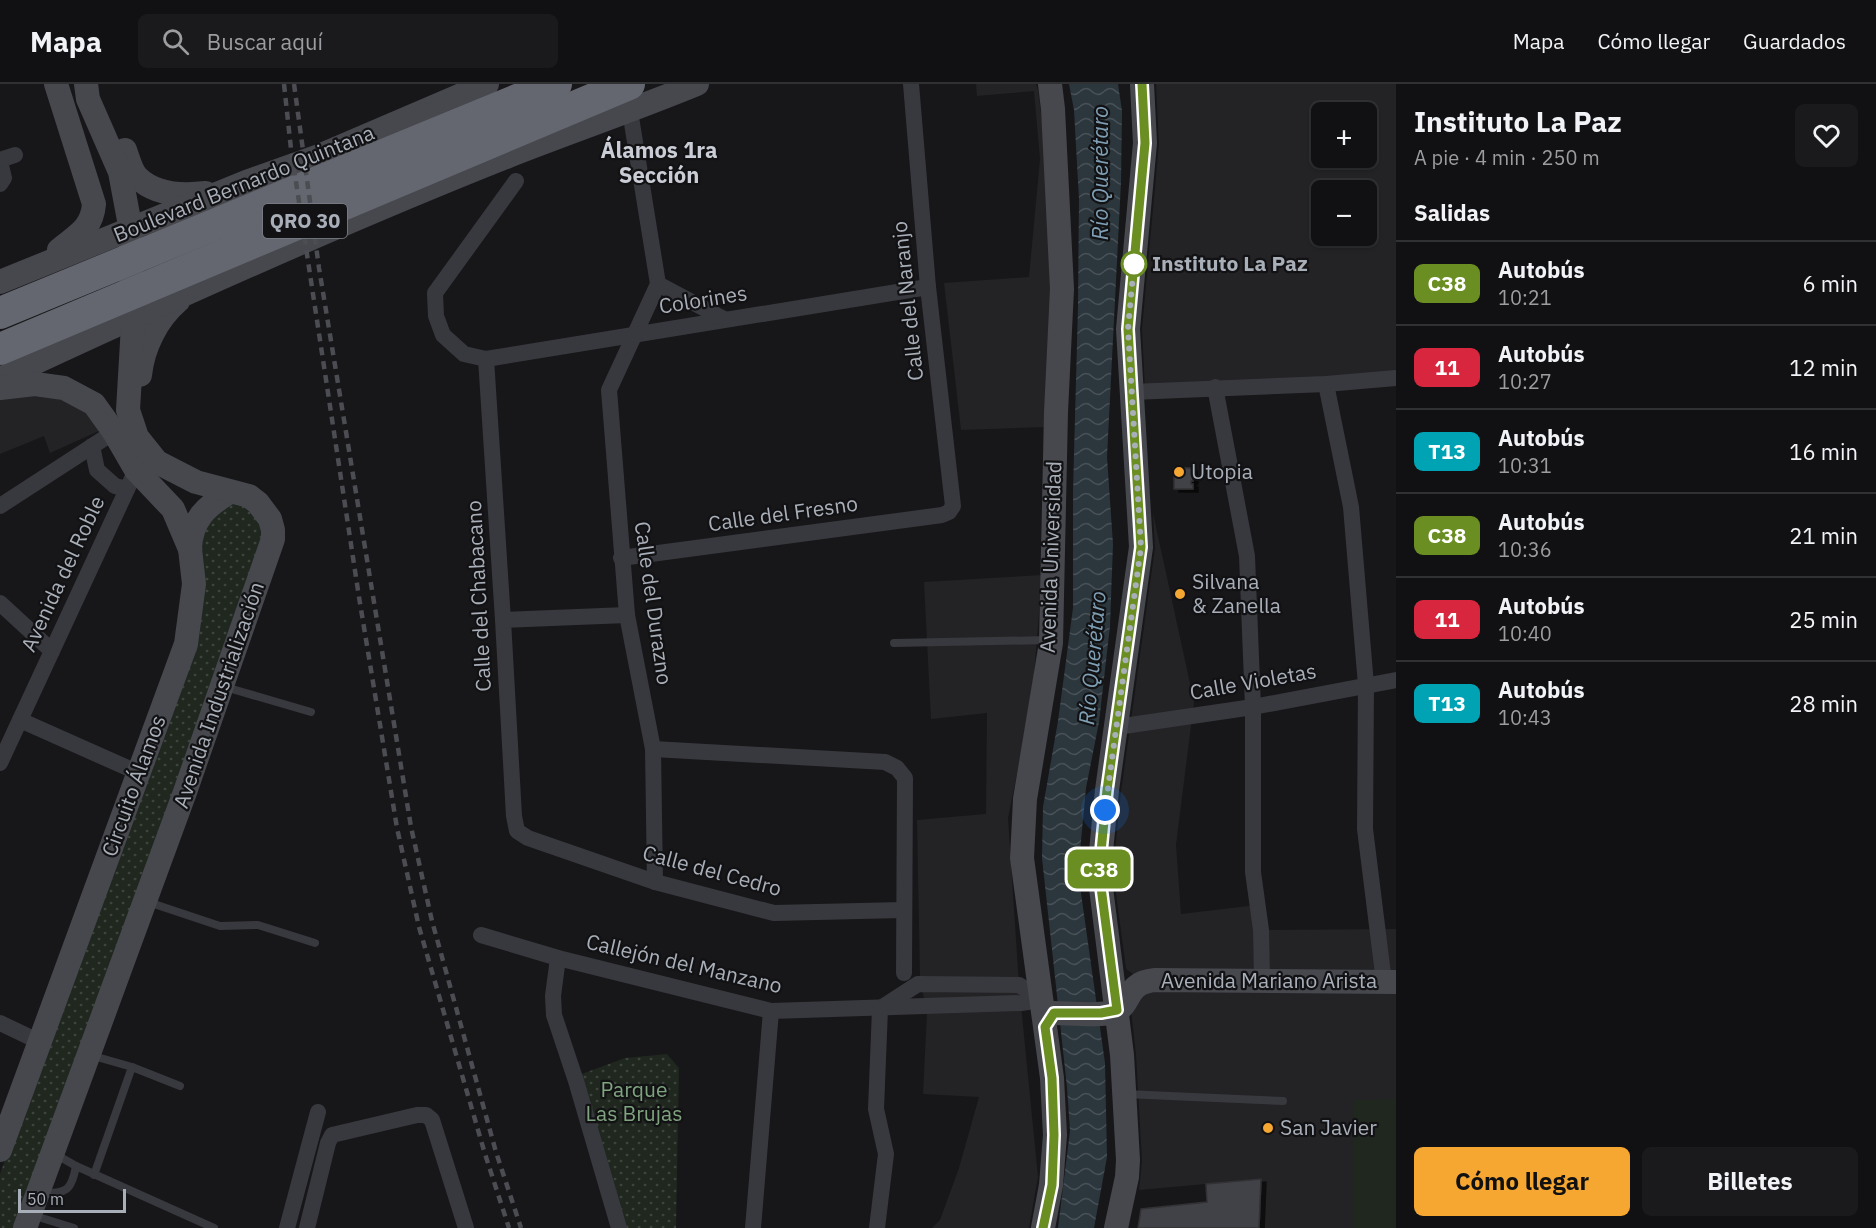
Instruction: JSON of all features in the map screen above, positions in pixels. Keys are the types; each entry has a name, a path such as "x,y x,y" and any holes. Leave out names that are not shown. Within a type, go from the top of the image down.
{"highway":[{"name":"Boulevard Bernardo Quintana","path":"0,313 39,281 556,84"},
{"name":"QRO 30","path":"0,349 384,188 630,97"},
{"path":"384,188 412,184 483,159 511,169"},
{"path":"0,301 16,297 39,281"}],"main road":[{"path":"39,281 89,225 94,204 56,84"},
{"path":"70,84 108,176 114,204 122,223"},
{"path":"86,84 88,99 120,172 122,223"},
{"path":"99,84 135,176 150,186 168,193 187,195 205,193 246,182"},
{"name":"Boulevard Bernardo Quintana","path":"0,282 39,281 246,182 319,156 487,84"},
{"path":"0,379 190,291 511,169 630,97 697,84"},
{"name":"Avenida Universidad","path":"1043,1228 1052,1185 1054,1135 1052,1010 1022,858 1025,799 1051,640 1056,412 1062,289 1050,84"},
{"path":"1116,1228 1127,1177 1128,1160 1124,1094 1108,994 1099,872 1107,790 1141,547 1128,329 1145,143 1142,84"},
{"name":"Avenida Industrialización","path":"31,1212 222,687 273,539 273,530 265,510 249,496 196,482 157,462 125,434 128,410 122,223"},
{"path":"0,388 35,384 64,388 94,404 125,434 138,397 142,360 157,323 190,291"},
{"name":"Circuito Álamos","path":"0,1150 186,644 194,584 190,549 174,509 131,479 125,434"},
{"path":"174,509 186,508 192,502 197,494 196,482"},
{"path":"190,549 190,534 197,522 214,502 230,492"},
{"name":"Avenida Mariano Arista","path":"1052,1010 1108,994 1126,969 1143,981 1262,979 1390,982"},
{"name":"Avenida Mariano Arista","path":"1108,994 1125,1003 1129,993 1143,981"}],"street":[{"name":"Calle del Naranjo","path":"911,84 928,287 953,506 949,512"},
{"path":"630,97 658,284 724,319"},
{"path":"0,184 4,178 5,159"},
{"path":"486,359 464,354 443,335 436,316 435,293 511,169"},
{"name":"Calle del Durazno","path":"656,882 653,749 627,615 609,390 658,284"},
{"name":"Colorines","path":"486,359 928,287"},
{"name":"Calle del Chabacano","path":"486,359 514,816 517,831"},
{"path":"1132,392 1326,384 1396,378"},
{"path":"1326,384 1351,507 1366,685 1365,829 1390,982"},
{"path":"1215,387 1247,556 1253,707 1253,872 1262,930 1262,979"},
{"path":"0,506 92,446 125,434"},
{"path":"92,446 97,470 115,486 131,479"},
{"name":"Avenida del Roble","path":"0,763 131,479"},
{"name":"Calle del Fresno","path":"621,558 942,515 949,512"},
{"path":"0,603 52,651"},
{"path":"503,620 627,615"},
{"name":"Calle Violetas","path":"1117,727 1253,707 1396,680"},
{"path":"20,720 140,773"},
{"path":"653,749 885,762 897,768 905,778 904,973"},
{"name":"Calle del Cedro","path":"517,831 528,838 656,882 774,913 903,910"},
{"name":"Callejón del Manzano","path":"481,935 558,958 771,1011 1022,1003 1052,1010"},
{"path":"558,958 553,996 554,1015 574,1072 619,1228"},
{"path":"877,1228 886,1154 876,1109 880,1008 918,984 1019,985 1052,1010"},
{"path":"753,1228 771,1011"},
{"path":"0,1023 40,1042"},
{"path":"287,1228 318,1112"},
{"path":"307,1228 332,1135 417,1115 426,1115 432,1120 466,1228"}],"lane":[{"path":"894,643 1051,640"},
{"path":"222,687 311,712"},
{"path":"145,901 220,926 258,925 315,943"},
{"path":"88,1054 132,1066 180,1086"},
{"path":"94,1175 132,1066"},
{"path":"1124,1094 1283,1101"},
{"path":"52,1153 94,1175 214,1228"},
{"path":"31,1212 73,1184 76,1166"},
{"path":"31,1212 74,1228"}],"shaded area":[{"path":"976,84 1036,84 1038,90 1055,224 1046,427 961,430 944,283 1029,277 1040,159 1034,91 977,96"},
{"name":"Instituto La Paz","path":"1156,84 1396,84 1396,378 1145,391 1142,329 1159,144"},
{"path":"35,384 110,426 50,453 44,436 0,454 0,388"},
{"name":"San Javier","path":"1153,513 1194,702 1176,845 1181,914 1257,905 1262,930 1396,929 1396,1228 1259,1228 1261,1179 1139,1190 1142,1161 1136,1054 1129,993 1143,981 1126,969 1113,871 1121,792 1155,548"},
{"path":"1042,575 1032,700 1008,818 1019,985 1038,1177 1029,1228 932,1228 940,1220 959,1168 979,1097 923,1094 927,1013 920,979 917,820 986,814 987,713 931,719 924,582"}],"green space":[{"path":"214,504 246,504 266,535 16,1228 0,1228 0,1174 193,649 197,545"},
{"name":"Parque Las Brujas","path":"667,1054 679,1068 676,1228 624,1228 579,1075 625,1058"},
{"path":"1396,1099 1396,1228 1354,1228 1354,1100"}],"water":[{"name":"Río Querétaro","path":"1069,84 1118,84 1122,111 1121,182 1107,457 1113,544 1110,626 1099,722 1086,788 1078,872 1105,1063 1107,1157 1094,1228 1058,1228 1070,1131 1042,858 1043,807 1058,721 1073,608 1079,199 1074,110"}],"building":[{"path":"1174,468 1192,468 1193,489 1174,489"},
{"path":"1261,1179 1259,1228 1138,1228 1141,1209 1207,1202 1206,1184"}],"railway":[{"path":"284,84 291,149 359,597 397,828 419,927 509,1228"},
{"path":"294,84 319,268 411,827 432,921 496,1152 521,1228"}],"bus line":[{"name":"C38","path":"1043,1228 1052,1185 1054,1135 1052,1078 1045,1027 1054,1013 1101,1013 1117,1010 1099,872 1107,790 1141,547 1128,329 1145,143 1142,84"}],"place":[{"name":"Instituto La Paz","path":"1134,264"},
{"name":"Utopia","path":"1179,472"},
{"name":"Silvana & Zanella","path":"1180,594"},
{"name":"San Javier","path":"1268,1128"}],"district":[{"name":"Álamos 1ra Sección","path":"659,162"}],"route":[{"path":"1105,810 1141,547 1128,329 1134,264"}]}
